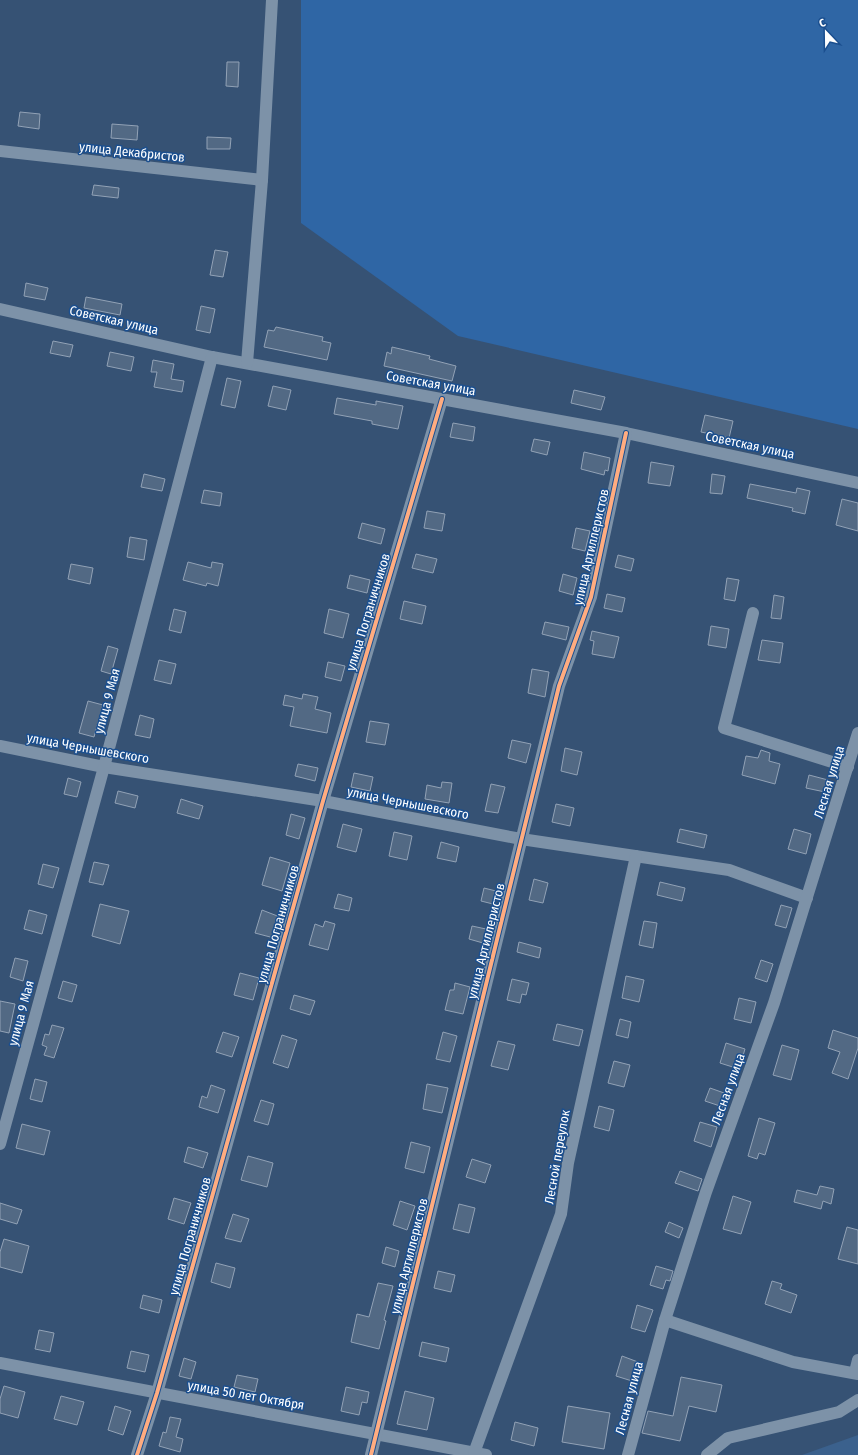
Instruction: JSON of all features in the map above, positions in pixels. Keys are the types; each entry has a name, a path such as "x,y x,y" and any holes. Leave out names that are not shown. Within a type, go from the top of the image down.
{"street":[{"path":"247,363 262,180 272,0"},
{"name":"улица Декабристов","path":"0,151 262,180"},
{"name":"Советская улица","path":"0,309 212,357 626,433 858,483"},
{"name":"улица 9 Мая","path":"0,1144 104,767 212,357"},
{"name":"улица Пограничников","path":"137,1455 156,1393 323,801 442,399"},
{"name":"улица Артиллеристов","path":"371,1455 520,839 559,686 591,597 626,433"},
{"path":"753,612 724,728 848,767"},
{"name":"Лесная улица","path":"628,1455 665,1320 706,1192 774,1003 858,734"},
{"name":"улица Чернышевского","path":"0,746 104,767 323,801 520,839 729,870 807,898"},
{"name":"Лесной переулок","path":"474,1452 561,1214 568,1163 636,856"},
{"path":"665,1320 793,1362 856,1373 858,1360"},
{"name":"улица 50 лет Октября","path":"0,1363 486,1455"},
{"path":"707,1455 728,1438 839,1412 858,1400"}],"shaded area":[{"path":"301,0 858,0 858,429 458,336 301,223"},
{"path":"858,1435 858,1455 802,1455"}],"building":[{"path":"227,62 239,62 238,87 226,86"},
{"path":"20,112 40,114 39,129 18,126"},
{"path":"112,124 138,126 137,140 111,138"},
{"path":"207,137 231,138 230,149 207,149"},
{"path":"94,185 119,188 118,198 92,195"},
{"path":"215,250 228,252 223,277 210,275"},
{"path":"26,283 48,288 45,300 24,296"},
{"path":"86,297 122,304 120,315 84,308"},
{"path":"201,306 215,309 210,333 196,330"},
{"path":"276,327 323,337 322,341 331,343 327,360 264,347 268,330 274,331"},
{"path":"53,341 73,345 70,357 50,353"},
{"path":"392,347 430,356 429,359 456,366 452,381 384,366 387,352 391,354"},
{"path":"110,352 134,357 131,371 107,366"},
{"path":"153,360 174,364 171,379 184,381 182,392 154,387 157,372 151,372"},
{"path":"227,378 241,381 235,408 221,405"},
{"path":"273,386 291,390 286,410 268,406"},
{"path":"574,390 605,397 601,410 571,403"},
{"path":"337,398 376,405 376,401 403,406 398,429 372,424 372,421 334,414"},
{"path":"705,415 733,421 729,438 701,432"},
{"path":"453,423 475,427 473,441 450,437"},
{"path":"534,439 550,442 547,455 531,451"},
{"path":"584,452 610,458 608,471 605,470 604,475 581,469"},
{"path":"651,462 674,466 670,486 648,483"},
{"path":"144,474 165,479 162,491 141,487"},
{"path":"712,474 725,476 722,494 710,493"},
{"path":"750,484 796,493 797,488 810,491 805,514 792,511 793,508 747,498"},
{"path":"204,490 222,493 220,506 201,503"},
{"path":"842,499 858,503 858,531 836,525"},
{"path":"427,511 445,514 442,531 424,528"},
{"path":"362,523 385,529 381,544 358,538"},
{"path":"576,528 590,531 585,551 572,548"},
{"path":"130,537 147,540 144,560 127,557"},
{"path":"416,554 437,559 433,573 412,568"},
{"path":"618,555 634,559 631,571 615,567"},
{"path":"188,562 211,568 212,562 223,564 218,586 207,583 206,586 183,580"},
{"path":"71,564 93,568 90,584 68,579"},
{"path":"563,574 577,578 573,595 559,591"},
{"path":"350,575 370,580 367,593 347,588"},
{"path":"727,578 739,580 735,601 724,599"},
{"path":"607,594 625,598 622,612 604,608"},
{"path":"774,595 784,597 781,619 771,618"},
{"path":"404,601 426,606 422,624 400,619"},
{"path":"174,609 186,612 181,633 169,630"},
{"path":"329,609 349,614 343,638 324,633"},
{"path":"545,622 569,627 566,640 542,634"},
{"path":"711,626 729,629 726,648 708,645"},
{"path":"592,631 619,637 614,658 592,654 594,641 590,640"},
{"path":"762,640 783,643 780,663 758,660"},
{"path":"108,646 118,649 111,674 101,671"},
{"path":"159,660 176,664 171,684 154,680"},
{"path":"328,662 345,666 341,681 325,677"},
{"path":"532,669 549,672 545,697 528,693"},
{"path":"303,694 318,697 315,709 331,713 327,733 290,726 294,707 283,705 285,695 302,699"},
{"path":"88,701 103,705 94,737 79,733"},
{"path":"140,715 154,719 150,738 135,735"},
{"path":"370,721 389,724 385,745 366,742"},
{"path":"512,740 531,744 526,763 508,758"},
{"path":"565,748 582,752 577,775 561,771"},
{"path":"761,750 770,753 769,761 780,764 775,784 742,775 746,756 758,758"},
{"path":"298,764 318,768 315,781 295,776"},
{"path":"354,773 373,777 370,791 351,787"},
{"path":"809,775 828,780 825,792 806,788"},
{"path":"68,778 81,782 77,797 64,794"},
{"path":"442,782 452,783 449,803 425,799 427,785 441,788"},
{"path":"491,784 505,787 498,813 485,811"},
{"path":"118,791 138,796 135,808 115,803"},
{"path":"181,799 203,806 199,819 177,813"},
{"path":"556,804 574,808 570,826 552,822"},
{"path":"291,814 305,818 299,839 286,835"},
{"path":"343,824 362,829 356,852 337,847"},
{"path":"680,829 707,835 704,848 677,842"},
{"path":"794,829 811,834 806,854 788,849"},
{"path":"394,832 412,836 407,860 389,856"},
{"path":"441,842 459,847 456,862 437,858"},
{"path":"270,857 290,863 282,891 262,885"},
{"path":"94,862 109,865 103,885 89,882"},
{"path":"43,864 59,868 53,888 38,884"},
{"path":"534,879 548,883 543,903 529,900"},
{"path":"660,882 685,888 682,901 657,895"},
{"path":"484,888 496,891 493,904 481,901"},
{"path":"338,894 352,898 349,911 334,908"},
{"path":"100,904 129,911 120,944 92,936"},
{"path":"781,905 792,908 786,928 775,925"},
{"path":"29,910 47,915 42,934 24,929"},
{"path":"262,910 280,917 274,938 255,933"},
{"path":"325,921 335,924 328,950 309,945 315,924 323,927"},
{"path":"644,921 657,923 653,948 639,945"},
{"path":"472,926 486,929 483,943 469,939"},
{"path":"519,942 541,948 539,958 517,952"},
{"path":"15,958 28,961 23,981 10,977"},
{"path":"761,960 773,964 767,982 755,978"},
{"path":"240,973 259,978 253,1000 234,995"},
{"path":"626,976 644,980 639,1002 622,998"},
{"path":"512,979 529,983 526,995 522,994 520,1003 507,1000"},
{"path":"63,981 77,985 72,1002 58,998"},
{"path":"455,983 470,987 463,1014 445,1010 450,990 454,990"},
{"path":"294,995 315,1001 310,1015 290,1009"},
{"path":"739,998 756,1002 751,1023 734,1019"},
{"path":"0,1001 15,1004 9,1033 0,1031"},
{"path":"620,1019 631,1022 628,1038 616,1035"},
{"path":"557,1024 583,1030 579,1046 553,1040"},
{"path":"52,1025 64,1028 54,1058 44,1055 47,1047 42,1045 45,1034 49,1035"},
{"path":"833,1030 858,1038 858,1048 848,1079 832,1073 840,1052 828,1048"},
{"path":"223,1032 239,1037 232,1057 216,1052"},
{"path":"443,1032 457,1036 450,1062 436,1059"},
{"path":"282,1035 297,1040 288,1068 273,1063"},
{"path":"498,1041 515,1045 508,1070 491,1066"},
{"path":"726,1043 745,1049 739,1069 720,1063"},
{"path":"782,1045 799,1050 791,1080 773,1075"},
{"path":"614,1061 630,1065 624,1087 608,1083"},
{"path":"35,1079 47,1082 42,1102 30,1099"},
{"path":"427,1084 448,1088 442,1113 423,1109"},
{"path":"211,1085 225,1090 218,1113 199,1107 202,1096 207,1098"},
{"path":"710,1088 727,1094 723,1107 705,1101"},
{"path":"261,1100 274,1104 268,1125 254,1121"},
{"path":"599,1106 614,1110 609,1131 594,1127"},
{"path":"759,1118 775,1123 765,1155 759,1153 757,1159 748,1156"},
{"path":"700,1122 717,1127 711,1147 694,1141"},
{"path":"22,1124 50,1131 44,1155 16,1148"},
{"path":"411,1142 430,1147 424,1173 405,1168"},
{"path":"188,1147 208,1153 203,1168 184,1162"},
{"path":"248,1156 273,1163 267,1187 241,1180"},
{"path":"472,1159 491,1165 485,1183 466,1177"},
{"path":"680,1171 702,1179 698,1191 675,1183"},
{"path":"820,1186 834,1189 831,1204 823,1201 821,1209 794,1202 797,1190 817,1195"},
{"path":"733,1196 751,1202 741,1234 723,1229"},
{"path":"174,1198 191,1203 184,1224 168,1219"},
{"path":"400,1201 415,1206 407,1230 393,1225"},
{"path":"0,1203 22,1210 17,1224 0,1219"},
{"path":"459,1204 475,1208 469,1233 453,1229"},
{"path":"233,1214 249,1219 241,1242 225,1238"},
{"path":"669,1222 683,1228 679,1238 665,1232"},
{"path":"847,1227 858,1230 858,1264 838,1259"},
{"path":"4,1239 29,1246 22,1273 0,1267 0,1252"},
{"path":"386,1247 399,1251 395,1267 382,1263"},
{"path":"216,1263 235,1268 230,1288 211,1282"},
{"path":"656,1266 673,1271 670,1281 666,1280 663,1289 650,1285"},
{"path":"438,1271 455,1275 451,1292 434,1288"},
{"path":"772,1281 782,1284 780,1289 797,1295 791,1313 765,1304"},
{"path":"378,1283 393,1286 384,1320 386,1321 379,1349 351,1342 357,1314 369,1317"},
{"path":"143,1295 162,1300 159,1313 140,1308"},
{"path":"637,1305 653,1310 645,1332 631,1328"},
{"path":"39,1330 54,1333 50,1352 35,1349"},
{"path":"422,1342 449,1348 446,1362 419,1356"},
{"path":"131,1351 149,1355 145,1372 127,1368"},
{"path":"622,1356 638,1362 632,1381 616,1376"},
{"path":"184,1358 196,1362 191,1379 179,1376"},
{"path":"237,1375 258,1379 255,1392 234,1387"},
{"path":"681,1377 722,1385 716,1412 689,1406 680,1441 642,1433 648,1411 673,1416"},
{"path":"4,1386 25,1392 18,1418 0,1413 0,1399"},
{"path":"346,1387 369,1392 367,1403 362,1402 359,1415 341,1411"},
{"path":"405,1391 434,1398 427,1430 397,1424"},
{"path":"61,1396 84,1402 77,1425 54,1419"},
{"path":"115,1406 131,1411 123,1435 108,1430"},
{"path":"568,1406 610,1413 604,1449 562,1442"},
{"path":"170,1417 181,1419 176,1437 183,1439 180,1452 159,1446 163,1432 166,1433"},
{"path":"515,1422 538,1428 534,1446 511,1440"}],"cycle path":[{"path":"137,1455 157,1393 323,801 442,399"},
{"path":"371,1455 559,686 591,597 626,433"}]}
